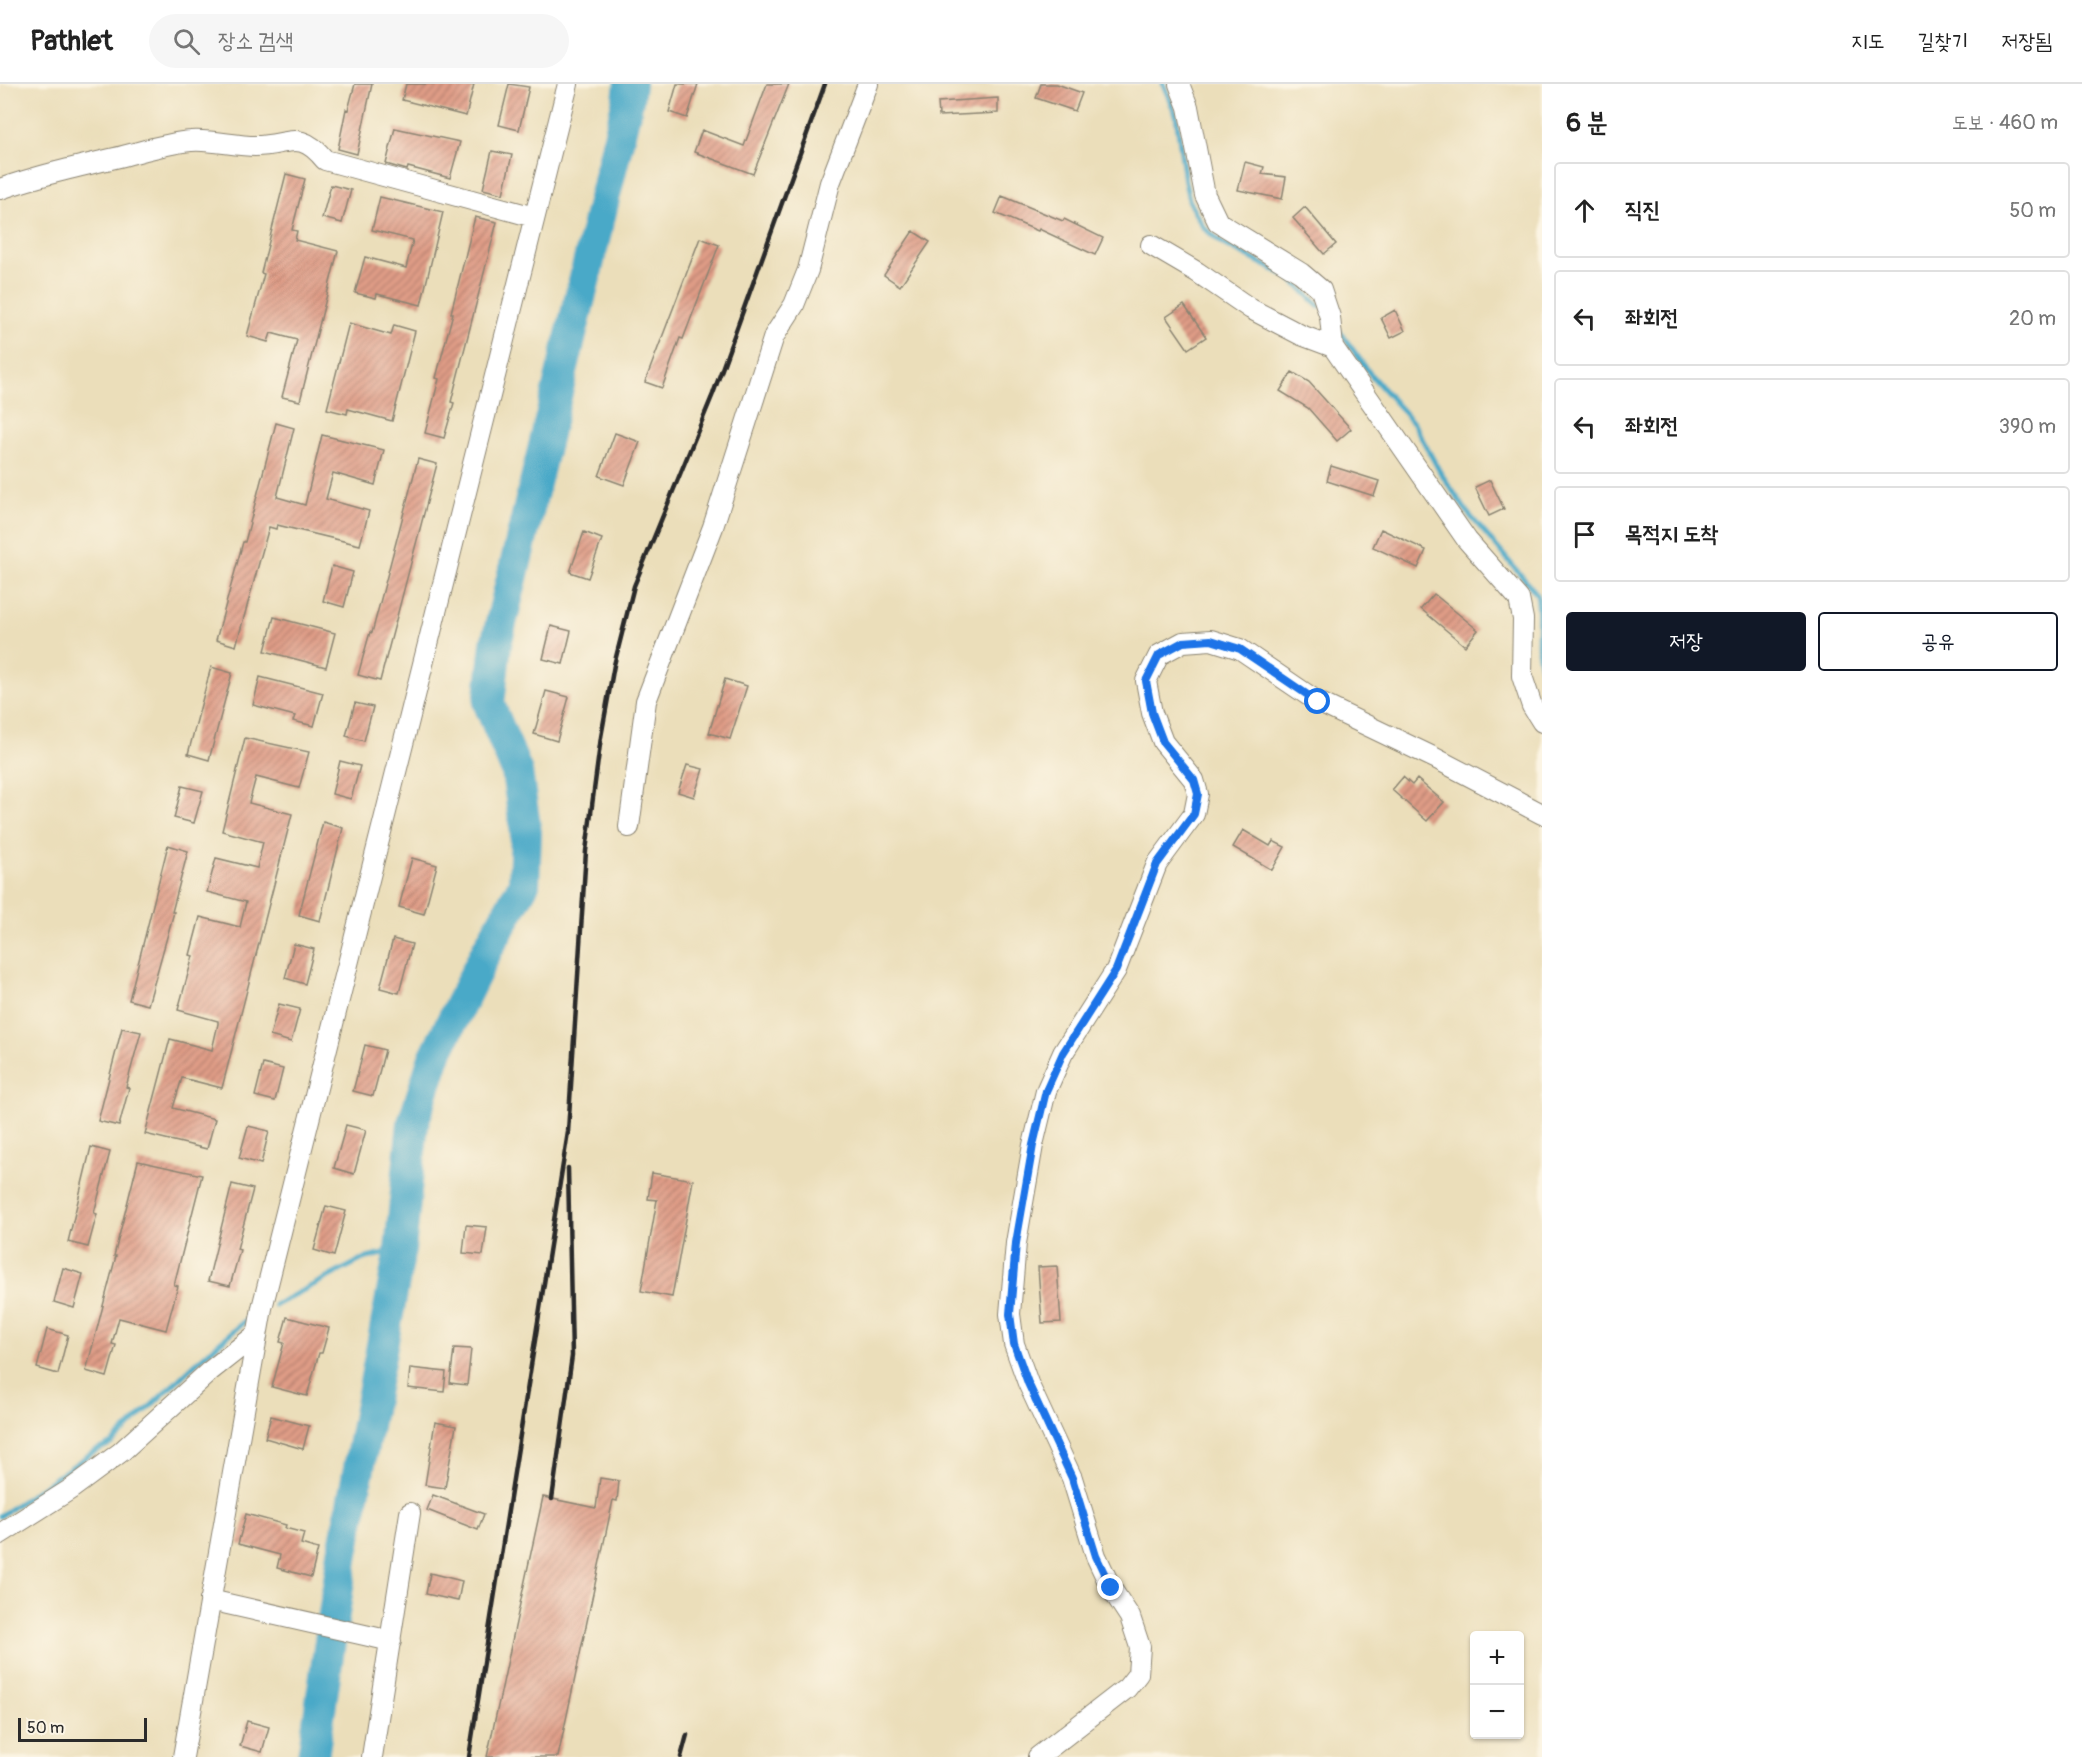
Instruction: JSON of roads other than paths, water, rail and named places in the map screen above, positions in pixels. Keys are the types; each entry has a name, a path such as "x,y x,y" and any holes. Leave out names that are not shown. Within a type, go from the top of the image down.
{"street":[{"path":"183,1757 256,1334 568,84"},
{"path":"629,827 646,701 713,527 774,336 794,304 808,270 830,183 868,84"},
{"path":"1179,84 1188,107 1205,195 1218,222 1301,273 1321,290 1330,317 1333,347 1467,540 1518,599 1523,619 1522,676 1532,706 1542,722"},
{"path":"0,189 27,179 193,140 236,146 266,146 289,141 303,142 314,147 325,160 534,217"},
{"path":"1151,245 1197,272 1251,309 1301,335 1333,347"},
{"path":"1038,1757 1126,1688 1138,1674 1140,1647 1130,1617 1111,1588 1096,1556 1072,1478 1028,1383 1014,1344 1010,1314 1016,1243 1033,1145 1046,1091 1063,1053 1116,970 1157,864 1194,814 1198,794 1194,780 1163,742 1152,713 1146,681 1159,655 1183,642 1211,640 1240,649 1318,702 1435,758 1542,814"},
{"path":"0,1534 72,1488 122,1452 210,1371 256,1334"},
{"path":"372,1757 410,1513"},
{"path":"210,1600 391,1641"}],"waterway":[{"path":"313,1757 343,1553 400,1250 413,1123 434,1058 488,948 524,884 526,833 517,772 489,704 496,644 630,84"},
{"path":"1163,84 1176,115 1190,204 1203,227 1223,244 1290,278 1319,306"},
{"path":"1338,329 1371,375 1414,424 1440,472 1467,512 1537,594 1539,652 1542,670"},
{"path":"275,1305 363,1259 400,1250"},
{"path":"0,1516 93,1452 112,1443 198,1361 253,1314"}],"railway":[{"path":"469,1757 568,1132 586,851 601,737 614,665 634,586 713,394 825,84"},
{"path":"552,1499 572,1356 568,1168"},
{"path":"681,1757 687,1735"}]}
